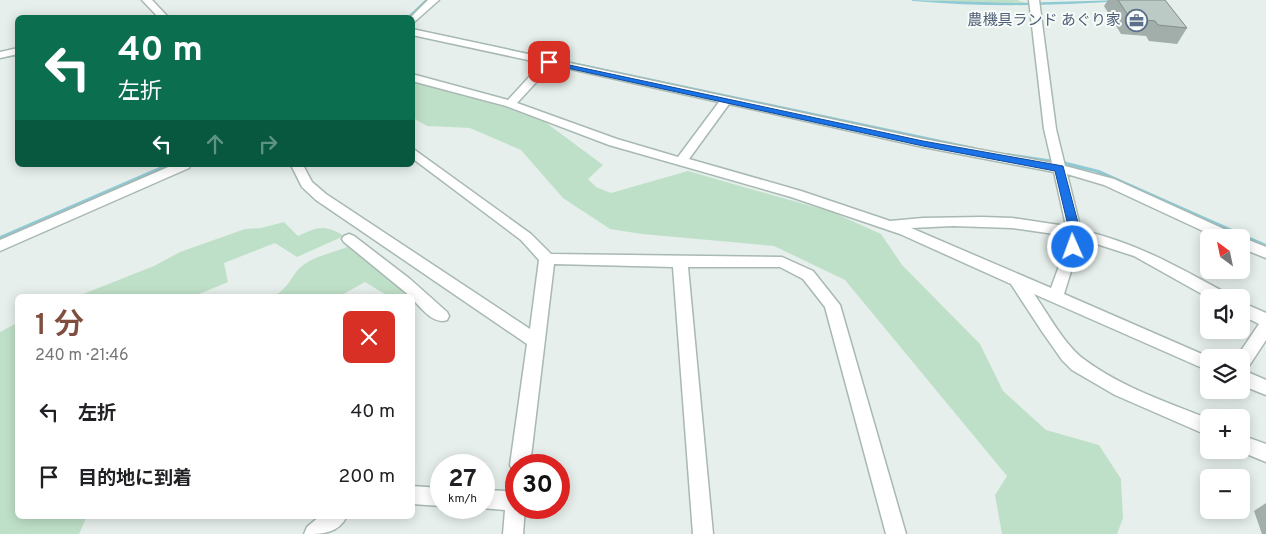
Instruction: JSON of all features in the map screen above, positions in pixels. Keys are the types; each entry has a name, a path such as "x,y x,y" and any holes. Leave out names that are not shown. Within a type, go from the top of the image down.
{"street":[{"path":"148,0 159,15"},
{"path":"415,17 434,0"},
{"path":"1034,3 1050,129 1075,234 1073,247 1055,298"},
{"path":"415,33 726,100 866,127 951,149 1058,164 1109,182 1212,229"},
{"path":"0,55 15,52"},
{"path":"510,104 549,62"},
{"path":"415,78 510,104 613,142 682,160 796,194 889,226 1200,360"},
{"path":"682,160 726,100"},
{"path":"415,154 526,237 547,259 782,262 808,275 832,305 896,534"},
{"path":"0,246 179,167"},
{"path":"298,167 307,184 321,197 537,342"},
{"path":"889,226 934,221 1010,222 1075,234 1126,248 1205,289"},
{"path":"349,239 405,283 442,316"},
{"path":"1250,246 1266,253"},
{"path":"522,454 547,259"},
{"path":"680,262 703,534"},
{"path":"1016,280 1027,293 1049,329 1068,355 1078,365 1121,390 1200,424"},
{"path":"1250,312 1266,320"},
{"path":"1250,351 1266,327"},
{"path":"1250,381 1266,388"},
{"path":"1250,447 1266,454"},
{"path":"415,495 430,496"},
{"path":"314,534 333,519"},
{"path":"513,534 514,519"}],"green space":[{"path":"927,0 1017,0 1025,3 957,2"},
{"path":"415,83 537,116 603,165 588,179 596,187 611,193 688,171 832,212 881,234 902,265 980,344 1003,391 1046,430 1099,445 1121,479 1123,518 1117,534 1002,534 995,495 1007,476 845,280 774,246 642,234 610,229 563,198 521,150 470,128 427,126 415,119"},
{"path":"284,222 298,236 316,229 326,228 344,236 297,257 275,243 224,263 228,282 199,294 83,294 154,266 180,252 245,229 261,228"},
{"path":"347,247 352,248 408,294 385,294 365,282 344,294 276,294 281,291 302,266 318,257"},
{"path":"15,324 15,519 86,519 79,534 0,534 0,332"}],"building":[{"path":"1118,0 1165,0 1187,28 1158,25 1155,21 1130,18"}],"waterway":[{"path":"411,15 427,0"},
{"path":"913,0 965,4 1069,3 1121,0"},
{"path":"415,30 974,149"},
{"path":"0,58 15,55"},
{"path":"1007,155 1067,164 1097,171 1266,247"},
{"path":"0,239 164,167"}],"place":[{"name":"農機具ランド あぐり家","path":"1137,21"}],"route":[{"path":"549,62 923,144 1060,168 1075,234 1073,247"}]}
